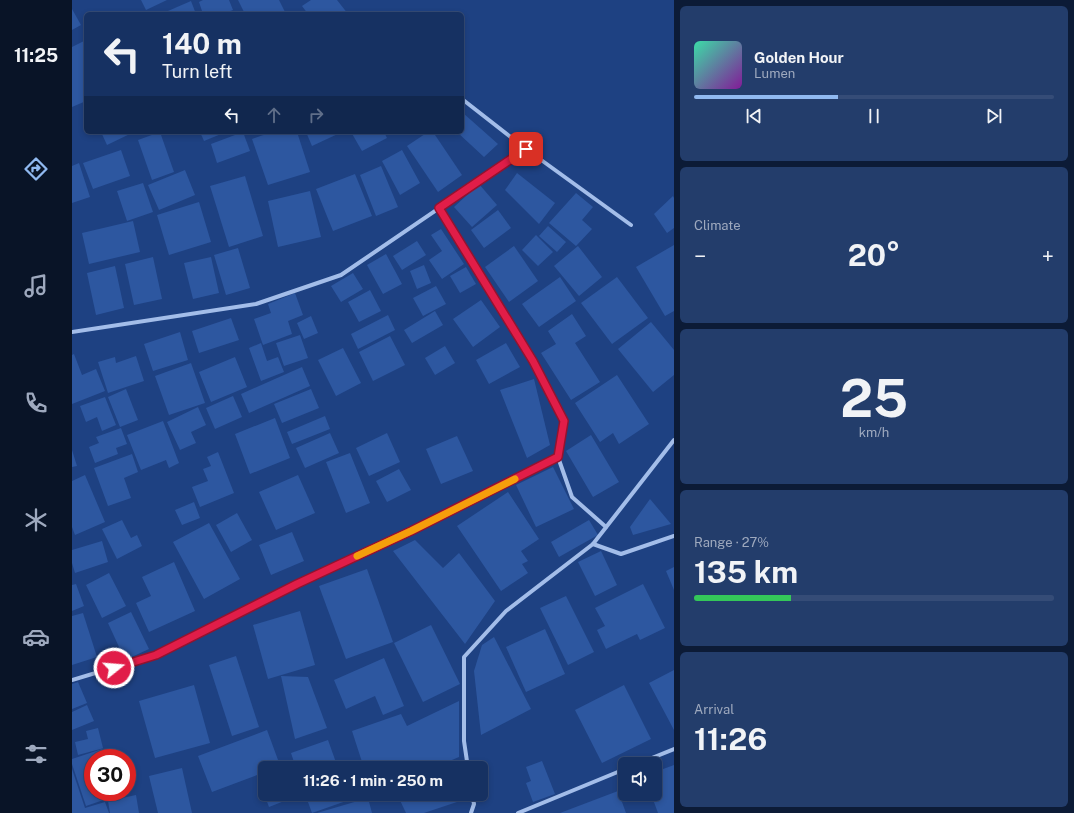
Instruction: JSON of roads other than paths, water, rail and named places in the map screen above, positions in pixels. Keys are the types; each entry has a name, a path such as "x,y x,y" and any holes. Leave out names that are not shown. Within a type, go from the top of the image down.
{"street":[{"path":"464,101 526,149 630,225"},
{"path":"72,332 256,304 341,275 526,149"},
{"path":"439,208 533,361 564,421 558,457 572,497 606,527"},
{"path":"467,761 464,741 464,657 506,611 593,544 674,440"},
{"path":"72,680 156,655 297,584 411,531 558,457"},
{"path":"593,544 621,554 674,536"},
{"path":"653,757 674,748"},
{"path":"518,813 618,772"},
{"path":"471,813 473,801"}]}
